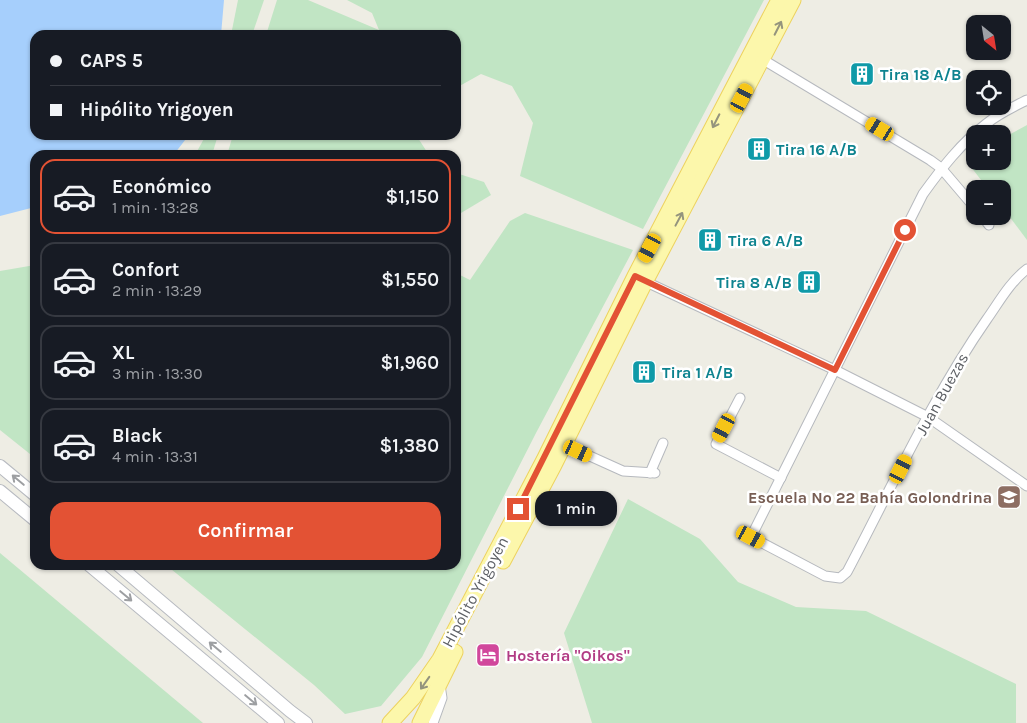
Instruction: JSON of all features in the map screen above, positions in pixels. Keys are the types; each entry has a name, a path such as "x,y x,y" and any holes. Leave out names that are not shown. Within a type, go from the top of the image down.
{"main road":[{"name":"Hipólito Yrigoyen","path":"420,723 779,0"},
{"name":"Hipólito Yrigoyen","path":"640,279 792,0"},
{"name":"Hipólito Yrigoyen","path":"390,723 413,698 440,659 559,441"},
{"path":"0,466 30,491"},
{"path":"0,491 30,516"},
{"path":"95,570 278,723"},
{"path":"107,580 115,570"},
{"path":"123,570 306,723"}],"street":[{"path":"762,58 942,168 966,197"},
{"path":"740,398 716,444 781,478 923,194 942,168 968,139 986,123 1027,100"},
{"name":"Juan Buezas","path":"781,478 751,537 825,576 840,578 848,572 928,417 966,350 1008,288 1026,272"},
{"path":"640,279 835,370 928,417 1027,486"},
{"path":"559,441 623,472 653,473 663,443"},
{"path":"434,723 442,698 439,682"}],"green space":[{"path":"238,0 264,0 254,30 232,30"},
{"path":"277,0 308,0 379,30 268,30"},
{"path":"347,0 764,0 643,229 520,176 533,123 512,86 481,74 461,85 461,30 379,30 372,13"},
{"path":"1027,125 1027,240 1011,219 1011,180 981,180 973,170 1011,170 1011,134"},
{"path":"203,140 216,140 214,150 198,150"},
{"path":"232,140 419,140 426,150 228,150"},
{"path":"461,175 484,182 491,195 461,213"},
{"path":"525,213 633,250 536,433 422,657 381,706 345,714 314,685 172,570 461,570 461,276 470,280 510,221"},
{"path":"30,266 30,454 0,430 0,271"},
{"path":"628,499 700,539 738,582 796,607 866,611 1016,684 1016,723 592,723 564,633"},
{"path":"0,553 203,723 0,723"}],"water":[{"path":"0,0 224,0 221,30 30,30 30,140 185,140 177,150 30,150 30,208 0,216"}],"place":[{"name":"Tira 18 A/B","path":"862,74"},
{"name":"Tira 16 A/B","path":"759,149"},
{"name":"Tira 6 A/B","path":"710,240"},
{"name":"Tira 8 A/B","path":"809,282"},
{"name":"Tira 1 A/B","path":"644,372"},
{"name":"Escuela Nº 22 Bahía Golondrina","path":"1009,497"},
{"name":"Hostería \"Oikos\"","path":"488,655"}],"route":[{"path":"518,509 635,276 757,335 835,370 905,230"}]}
